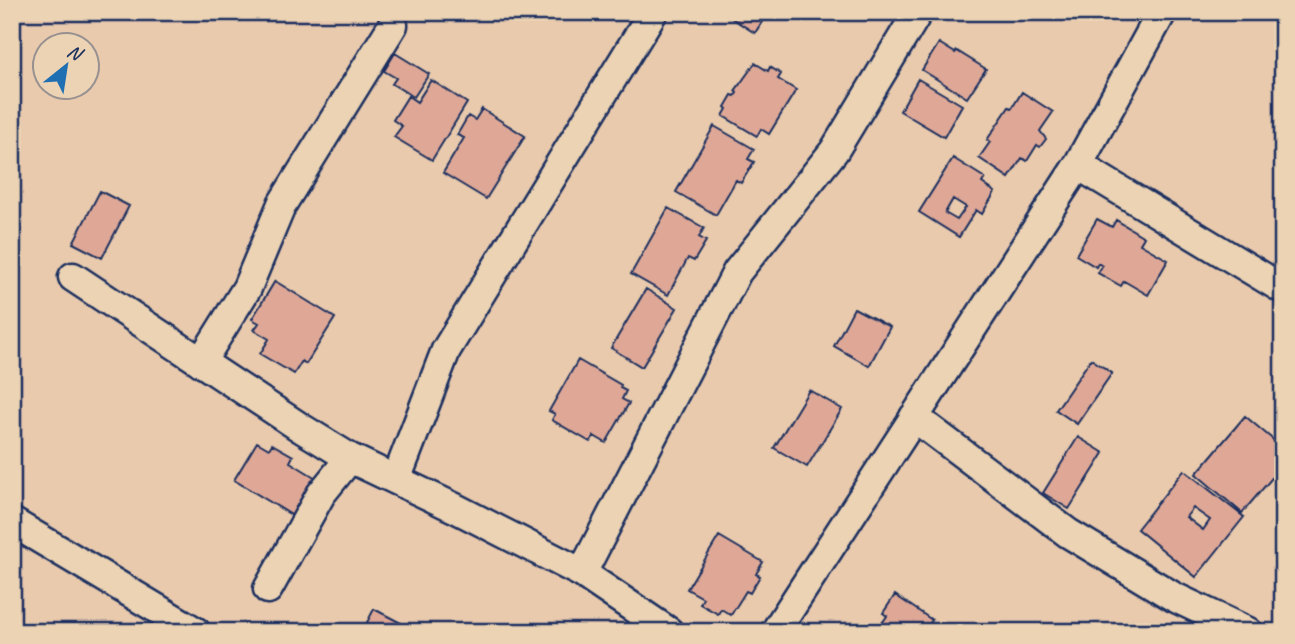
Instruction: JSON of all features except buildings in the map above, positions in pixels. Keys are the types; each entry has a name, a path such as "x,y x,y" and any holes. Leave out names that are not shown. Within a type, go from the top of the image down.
{"street":[{"path":"396,480 446,350 653,12"},
{"path":"582,573 737,272 835,151 918,12"},
{"path":"775,632 1078,165 1162,12"},
{"path":"201,362 247,288 282,204 393,25"},
{"path":"1078,165 1283,289"},
{"path":"73,277 350,458 582,573 669,632"},
{"path":"914,417 1068,533 1174,597 1248,632"},
{"path":"268,589 321,495 350,458"},
{"path":"12,522 196,632"}]}
